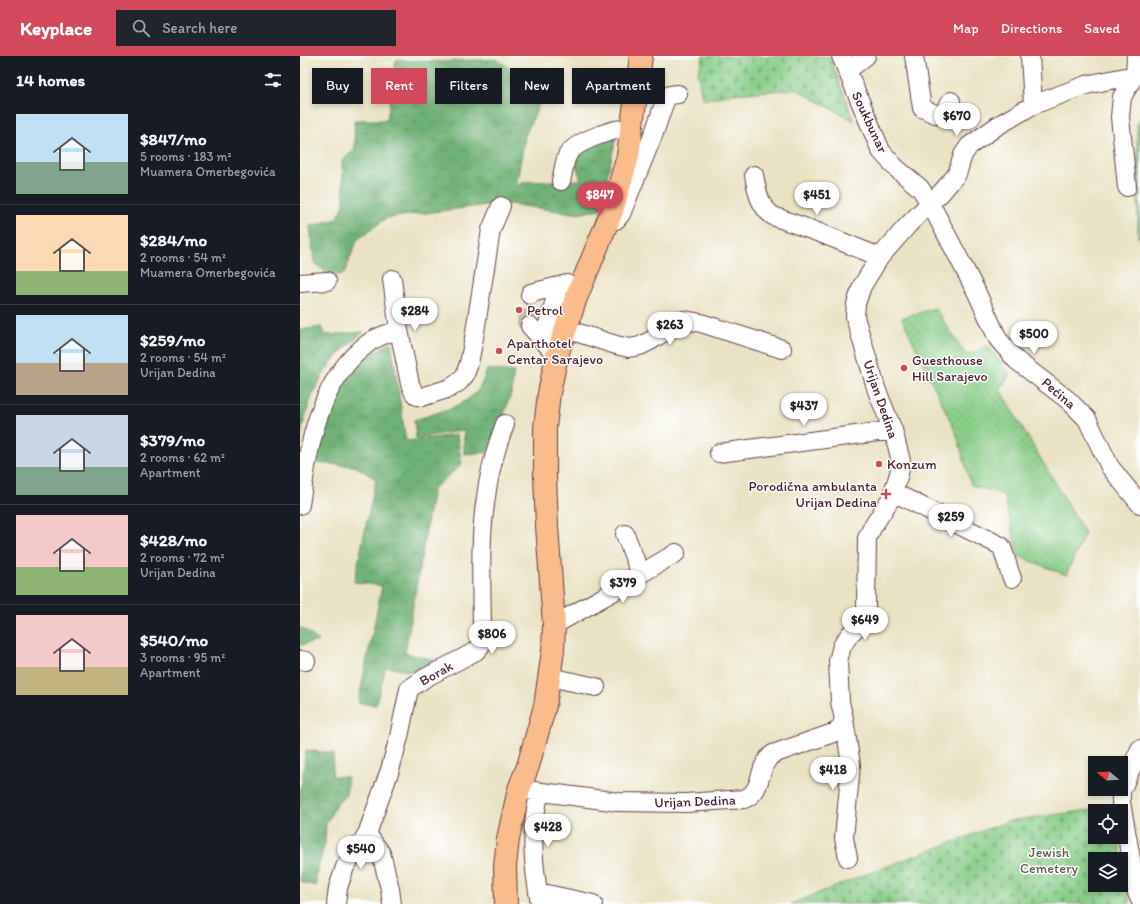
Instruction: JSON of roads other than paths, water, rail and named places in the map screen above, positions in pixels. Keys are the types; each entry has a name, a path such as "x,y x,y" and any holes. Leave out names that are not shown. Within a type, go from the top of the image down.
{"main road":[{"path":"506,904 505,866 508,839 529,790 537,735 545,706 553,651 554,625 547,526 545,428 549,393 550,348 566,329 583,280 612,211 628,156 641,56"}],"street":[{"name":"Soukbunar","path":"866,56 844,63 881,151 896,168 920,188 930,202"},
{"path":"914,56 922,108 935,114 942,114 951,101"},
{"path":"1030,56 1033,105"},
{"path":"1127,187 1120,117 1122,97 1137,75 1136,56"},
{"path":"930,202 941,193 957,174 969,146 997,126 1033,105 1086,85 1137,75"},
{"path":"602,237 620,214 654,133 666,98 670,95 678,94"},
{"path":"561,181 567,157 573,148 585,141 609,132 632,127"},
{"path":"754,175 760,200 766,211 773,216 880,257"},
{"name":"Urijan Dedina","path":"529,790 619,802 684,804 744,799 751,796 758,786 764,763 773,754 836,732 841,727 844,719 840,702 838,661 842,646 850,634 858,626 866,608 868,595 867,538 893,492 899,474 901,461 893,430 877,391 855,318 856,304 862,286 880,257 930,202"},
{"name":"Pećina","path":"930,202 976,291 998,339 1016,360 1068,400 1087,419 1110,467 1140,504"},
{"path":"392,279 399,330 410,384 417,396 422,397 450,388 465,375 469,363 491,230 501,206"},
{"path":"530,295 532,293 583,280"},
{"path":"300,283 327,281"},
{"path":"550,348 559,286"},
{"path":"566,329 629,348 640,346 678,323 686,320 701,323 782,349"},
{"path":"530,326 550,348"},
{"path":"300,505 307,461 315,427 329,390 349,360 372,340 399,330"},
{"name":"Borak","path":"367,834 392,764 409,689 425,678 476,651 481,645 484,505 498,441 505,424"},
{"path":"719,453 893,430"},
{"path":"893,492 1001,546 1004,551 1006,567 1012,578"},
{"path":"625,534 637,565 642,573"},
{"path":"554,625 625,585 676,553"},
{"path":"550,677 596,687"},
{"path":"844,719 850,764 844,838 848,858"},
{"path":"1140,749 1120,791 1130,855 1140,900"},
{"path":"529,790 535,816 533,838 534,867 539,898 592,904"},
{"path":"336,904 338,888 345,868 367,834 381,853 390,889 392,904"}],"tunnel":[{"path":"530,295 526,322 530,326"}],"place":[{"name":"Petrol","path":"519,310"},
{"name":"Aparthotel Centar Sarajevo","path":"499,351"},
{"name":"Guesthouse Hill Sarajevo","path":"904,368"},
{"name":"Konzum","path":"879,464"},
{"name":"Porodična ambulanta Urijan Dedina","path":"886,494"}],"park label":[{"name":"Jewish Cemetery","path":"1049,860"}]}
